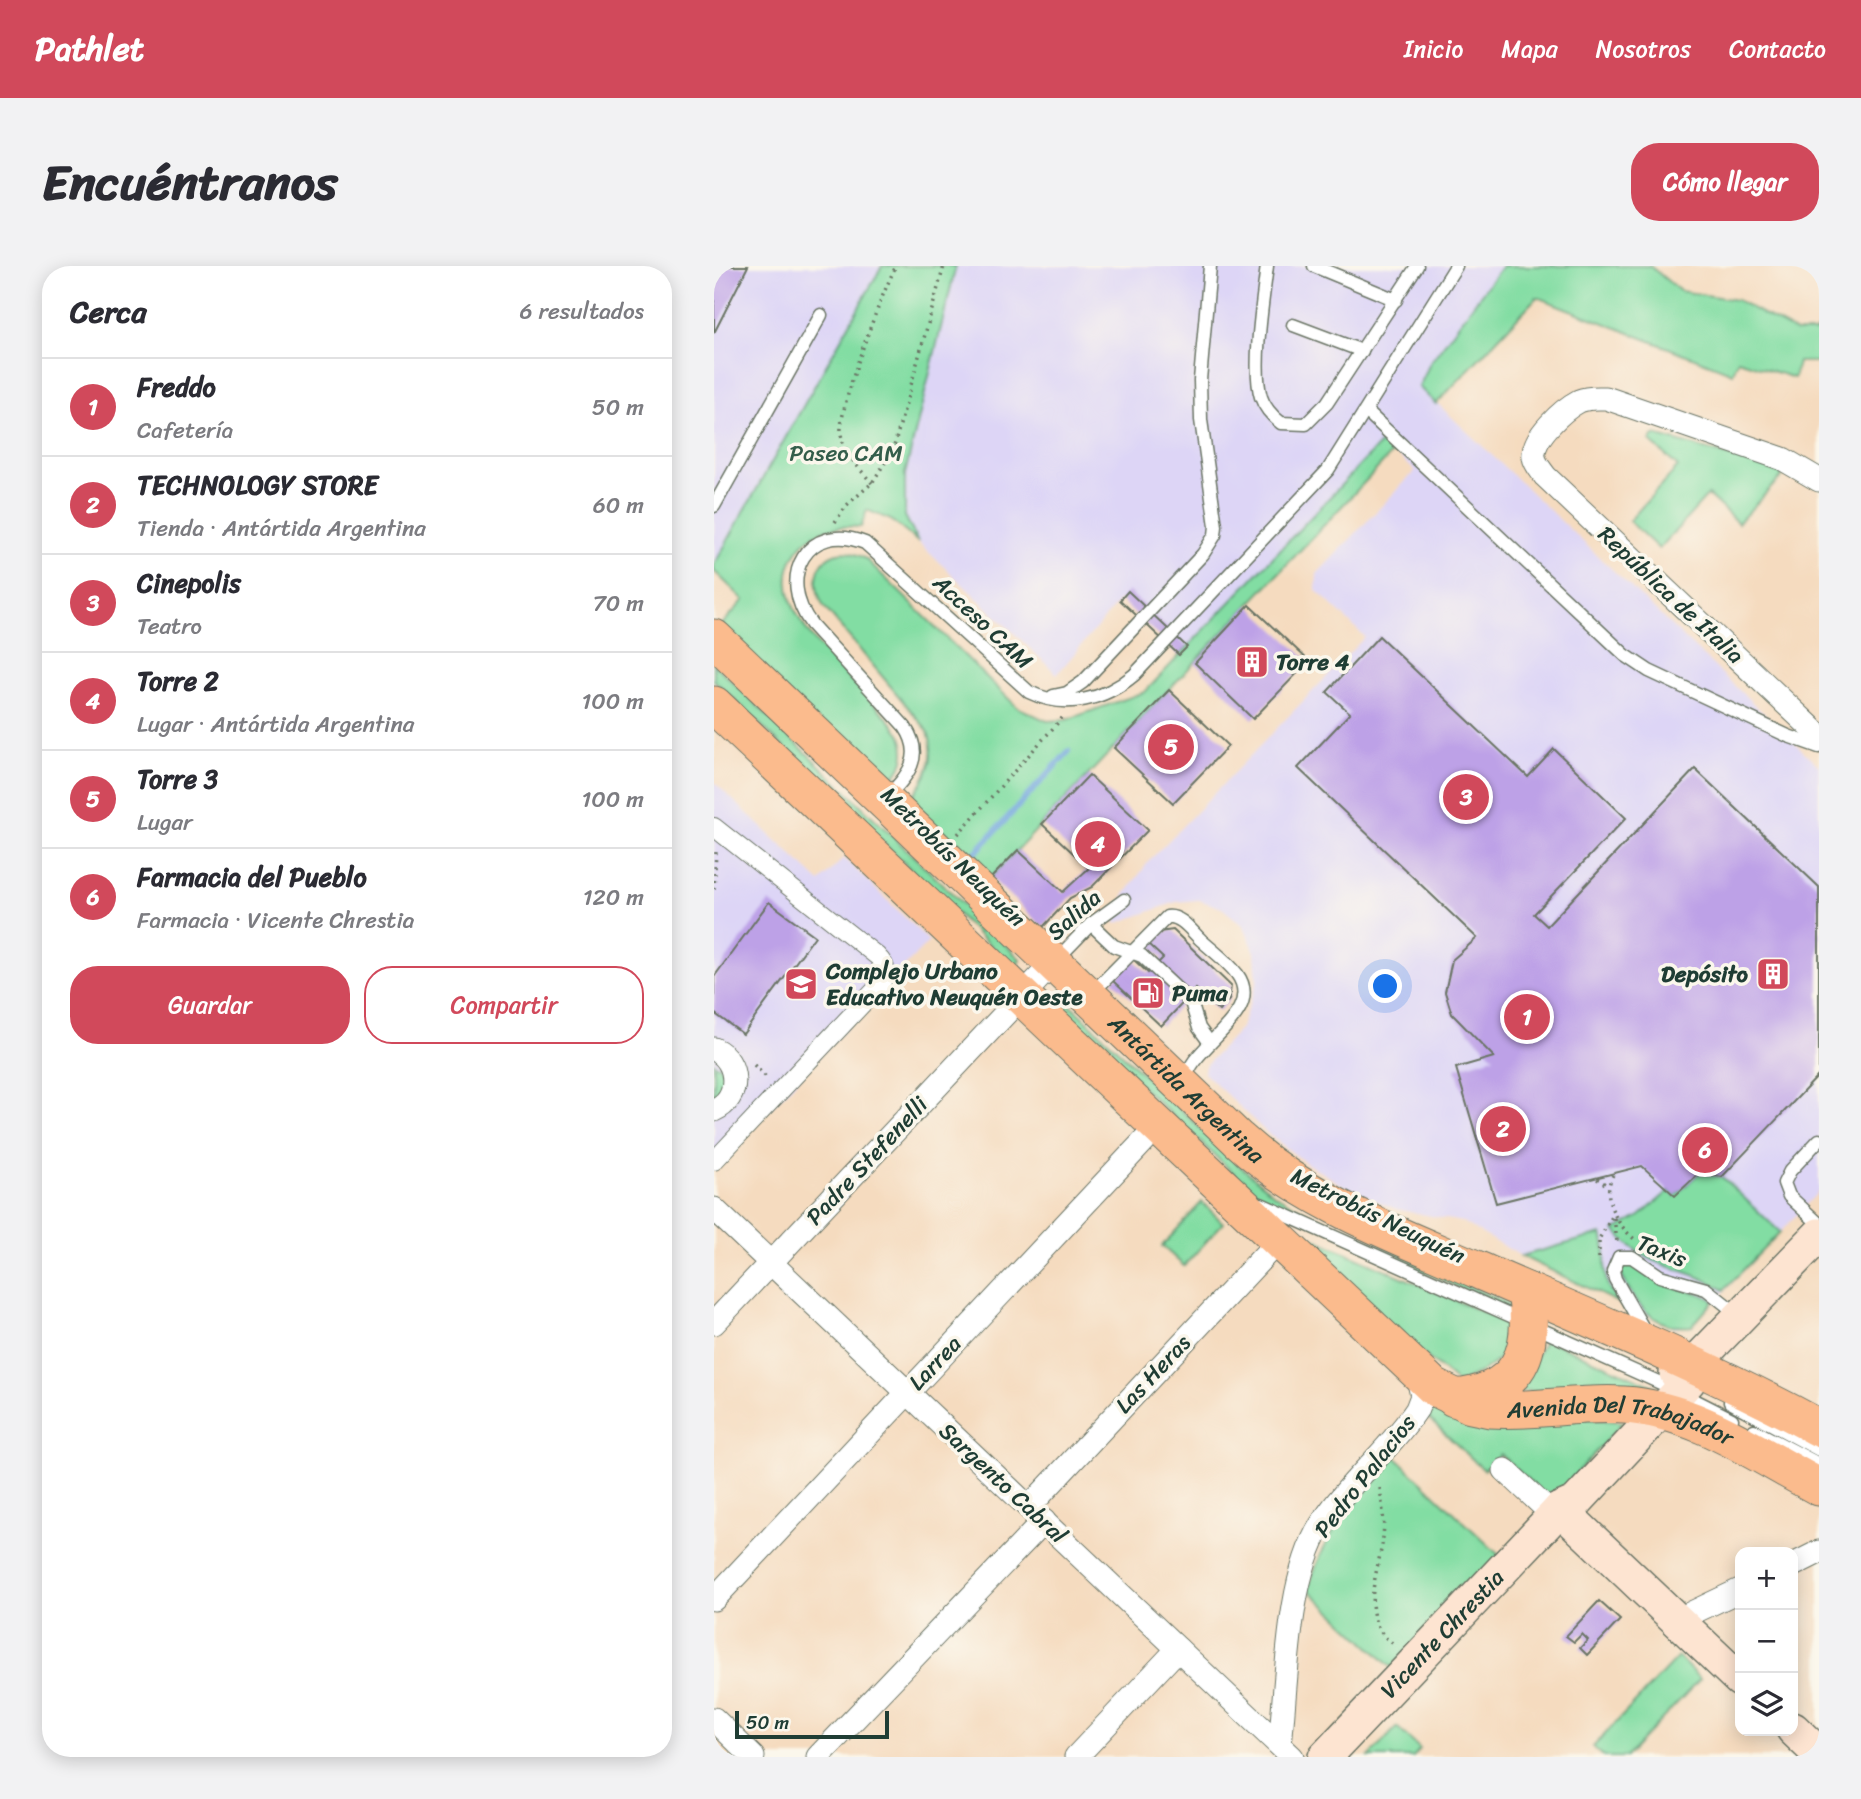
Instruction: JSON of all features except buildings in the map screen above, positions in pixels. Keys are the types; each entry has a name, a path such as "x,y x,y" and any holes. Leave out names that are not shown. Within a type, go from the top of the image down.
{"main road":[{"name":"Antártida Argentina","path":"714,638 883,800 1039,978 1157,1127 1417,1373"},
{"name":"Antártida Argentina","path":"714,705 1039,978 1088,996 1170,1084 1256,1156 1320,1200 1528,1309"},
{"name":"Vicente Chrestia","path":"1325,1757 1557,1513 1565,1492 1669,1379 1740,1317 1819,1235"},
{"name":"Avenida Del Trabajador","path":"1528,1309 1669,1379 1819,1428"},
{"path":"1452,1398 1479,1394 1512,1375 1526,1352 1528,1309"},
{"name":"Avenida Del Trabajador","path":"1417,1373 1452,1398 1471,1405 1511,1410 1605,1405 1669,1379"},
{"name":"Avenida Del Trabajador","path":"1669,1379 1695,1421 1819,1487"},
{"path":"1557,1513 1677,1619 1735,1675"},
{"path":"1798,1734 1819,1754"}],"street":[{"name":"República de Italia","path":"1819,480 1783,458 1606,398 1586,398 1568,408 1534,449 1534,458 1545,476 1819,735"},
{"path":"714,827 877,956 884,964 886,972 880,985 714,1161"},
{"name":"Padre Stefenelli","path":"714,1324 1039,978"},
{"path":"714,1111 728,1101 735,1080 733,1069 716,1049"},
{"name":"Larrea","path":"714,1599 1157,1127"},
{"name":"Sargento Cabral","path":"714,1209 1286,1751"},
{"name":"Las Heras","path":"818,1757 1278,1241"},
{"name":"Pedro Palacios","path":"1286,1751 1296,1601 1308,1554 1331,1511 1418,1409 1422,1395 1417,1373"},
{"path":"1819,1434 1708,1376 1703,1378 1704,1383 1819,1445"},
{"path":"1819,1470 1694,1404 1689,1406 1690,1412 1819,1480"},
{"path":"1505,1470 1557,1513"},
{"path":"1798,1562 1819,1552"},
{"path":"1677,1619 1735,1592"},
{"path":"1076,1757 1178,1649"},
{"path":"714,1719 753,1757"}],"lane":[{"path":"1039,697 1077,688 1203,554 1215,535 1201,420 1200,380 1210,266"},
{"path":"1267,266 1259,332 1260,395 1268,412 1281,424 1306,424 1316,415 1362,351 1417,266"},
{"path":"1314,266 1396,300"},
{"name":"Acceso CAM","path":"883,800 909,772 915,749 905,727 800,607 796,597 796,577 802,559 814,547 839,537 865,543 883,556 1013,680 1039,697 1069,702 1105,695 1134,675 1314,487 1366,411 1456,266"},
{"path":"714,506 821,315"},
{"path":"1293,325 1362,351"},
{"path":"1366,411 1625,654 1649,671 1788,736 1819,747"},
{"name":"Metrobús Neuquén","path":"714,687 1039,978 1253,1199 1528,1309"},
{"name":"Salida","path":"1039,978 1091,924 1124,900"},
{"path":"1088,996 1162,920 1172,916 1234,971 1241,985 1239,1007 1229,1024 1188,1069 1170,1084 1234,1154"},
{"path":"1091,924 1114,946 1142,956 1191,1002 1197,1023 1210,1043"},
{"path":"1819,1140 1790,1171 1784,1182 1789,1196 1819,1224"},
{"name":"Metrobús Neuquén","path":"1312,1212 1528,1309"},
{"name":"Taxis","path":"1669,1379 1615,1279 1613,1271 1619,1257 1632,1257 1660,1276 1706,1289 1740,1317"},
{"path":"1669,1379 1819,1464"},
{"path":"1723,1398 1819,1450"}],"path":[{"path":"872,483 844,444 842,419 875,314 896,266"},
{"path":"835,522 847,505 872,483 887,463 898,437 944,266"},
{"path":"1053,717 1072,714"},
{"path":"956,836 1064,716"},
{"path":"714,840 714,889"},
{"path":"1613,1175 1607,1185 1619,1257"},
{"path":"1597,1179 1607,1185"},
{"path":"1613,1215 1623,1229 1643,1245"},
{"path":"1379,1482 1384,1526 1372,1612 1378,1630 1401,1648"}],"shaded area":[{"path":"714,266 882,266 714,565"},
{"path":"956,266 1502,266 1430,363 1420,387 1819,766 1819,1191 1692,1326 1674,1328 1521,1256 1462,1222 1396,1209 1349,1189 1306,1163 1266,1132 1204,1073 1205,1066 1241,1028 1257,982 1255,952 1244,926 1222,908 1199,900 1176,902 1115,924 1124,896 1149,861 1365,637 1316,590 1317,574 1415,471 1383,441 1179,655 1120,600 1057,674 918,542 905,516 905,474"},
{"name":"Complejo Urbano Educativo Neuquén Oeste","path":"714,782 820,882 844,858 929,941 714,1168"}],"green space":[{"name":"Paseo CAM","path":"882,266 956,266 905,474 905,516 918,542 891,520 867,510 861,527 834,528 811,537 798,550 788,574 790,598 802,623 820,648 900,734 904,748 903,761 897,773 886,783 717,630 744,600 714,571 714,565"},
{"path":"1502,266 1650,266 1680,291 1737,300 1796,332 1815,332 1819,328 1819,362 1798,362 1794,378 1738,360 1733,373 1537,297 1436,404 1419,387 1430,363"},
{"path":"1655,435 1778,470 1783,475 1738,523 1708,495 1659,549 1629,521 1678,467 1650,441"},
{"path":"1383,441 1394,451 991,878 909,800 929,768 931,741 928,731 824,607 817,582 818,571 823,562 841,552 866,559 1017,707 1047,721 1066,720 1145,692"},
{"path":"714,664 1017,956 1020,959 1017,966 1009,964 714,680"},
{"path":"1057,996 1063,998 1240,1166 1274,1194 1306,1212 1505,1302 1515,1313 1286,1210 1248,1187 1052,1002"},
{"path":"714,1063 722,1068 726,1086 714,1099"},
{"path":"1699,1173 1722,1177 1780,1232 1724,1290 1640,1253 1615,1230 1640,1216 1669,1191 1675,1196"},
{"path":"1202,1202 1223,1223 1184,1266 1162,1246"},
{"path":"1253,1212 1512,1325 1507,1347 1487,1368 1458,1383"},
{"path":"1602,1234 1608,1286 1621,1304 1521,1256"},
{"path":"1622,1262 1633,1264 1668,1285 1701,1294 1714,1301 1692,1326 1667,1324 1647,1312 1631,1293 1619,1270"},
{"path":"1545,1339 1653,1386 1658,1391 1518,1391"},
{"path":"1431,1404 1623,1422 1551,1501 1500,1454 1484,1470 1425,1415"},
{"path":"1392,1454 1500,1556 1393,1669 1308,1589 1332,1533"},
{"path":"1678,1657 1700,1679 1626,1757 1604,1757 1593,1747"},
{"path":"1397,1727 1420,1749 1413,1757 1369,1757"}],"waterway":[{"path":"975,853 1069,751"}],"place":[{"name":"Torre 4","path":"1252,662"},
{"name":"Torre 3","path":"1171,747"},
{"name":"Cinepolis","path":"1466,797"},
{"name":"Torre 2","path":"1098,844"},
{"name":"Depósito","path":"1773,974"},
{"name":"Complejo Urbano Educativo Neuquén Oeste","path":"801,984"},
{"name":"Puma","path":"1148,993"},
{"name":"Freddo","path":"1527,1017"},
{"name":"TECHNOLOGY STORE","path":"1503,1129"},
{"name":"Farmacia del Pueblo","path":"1705,1150"}]}
